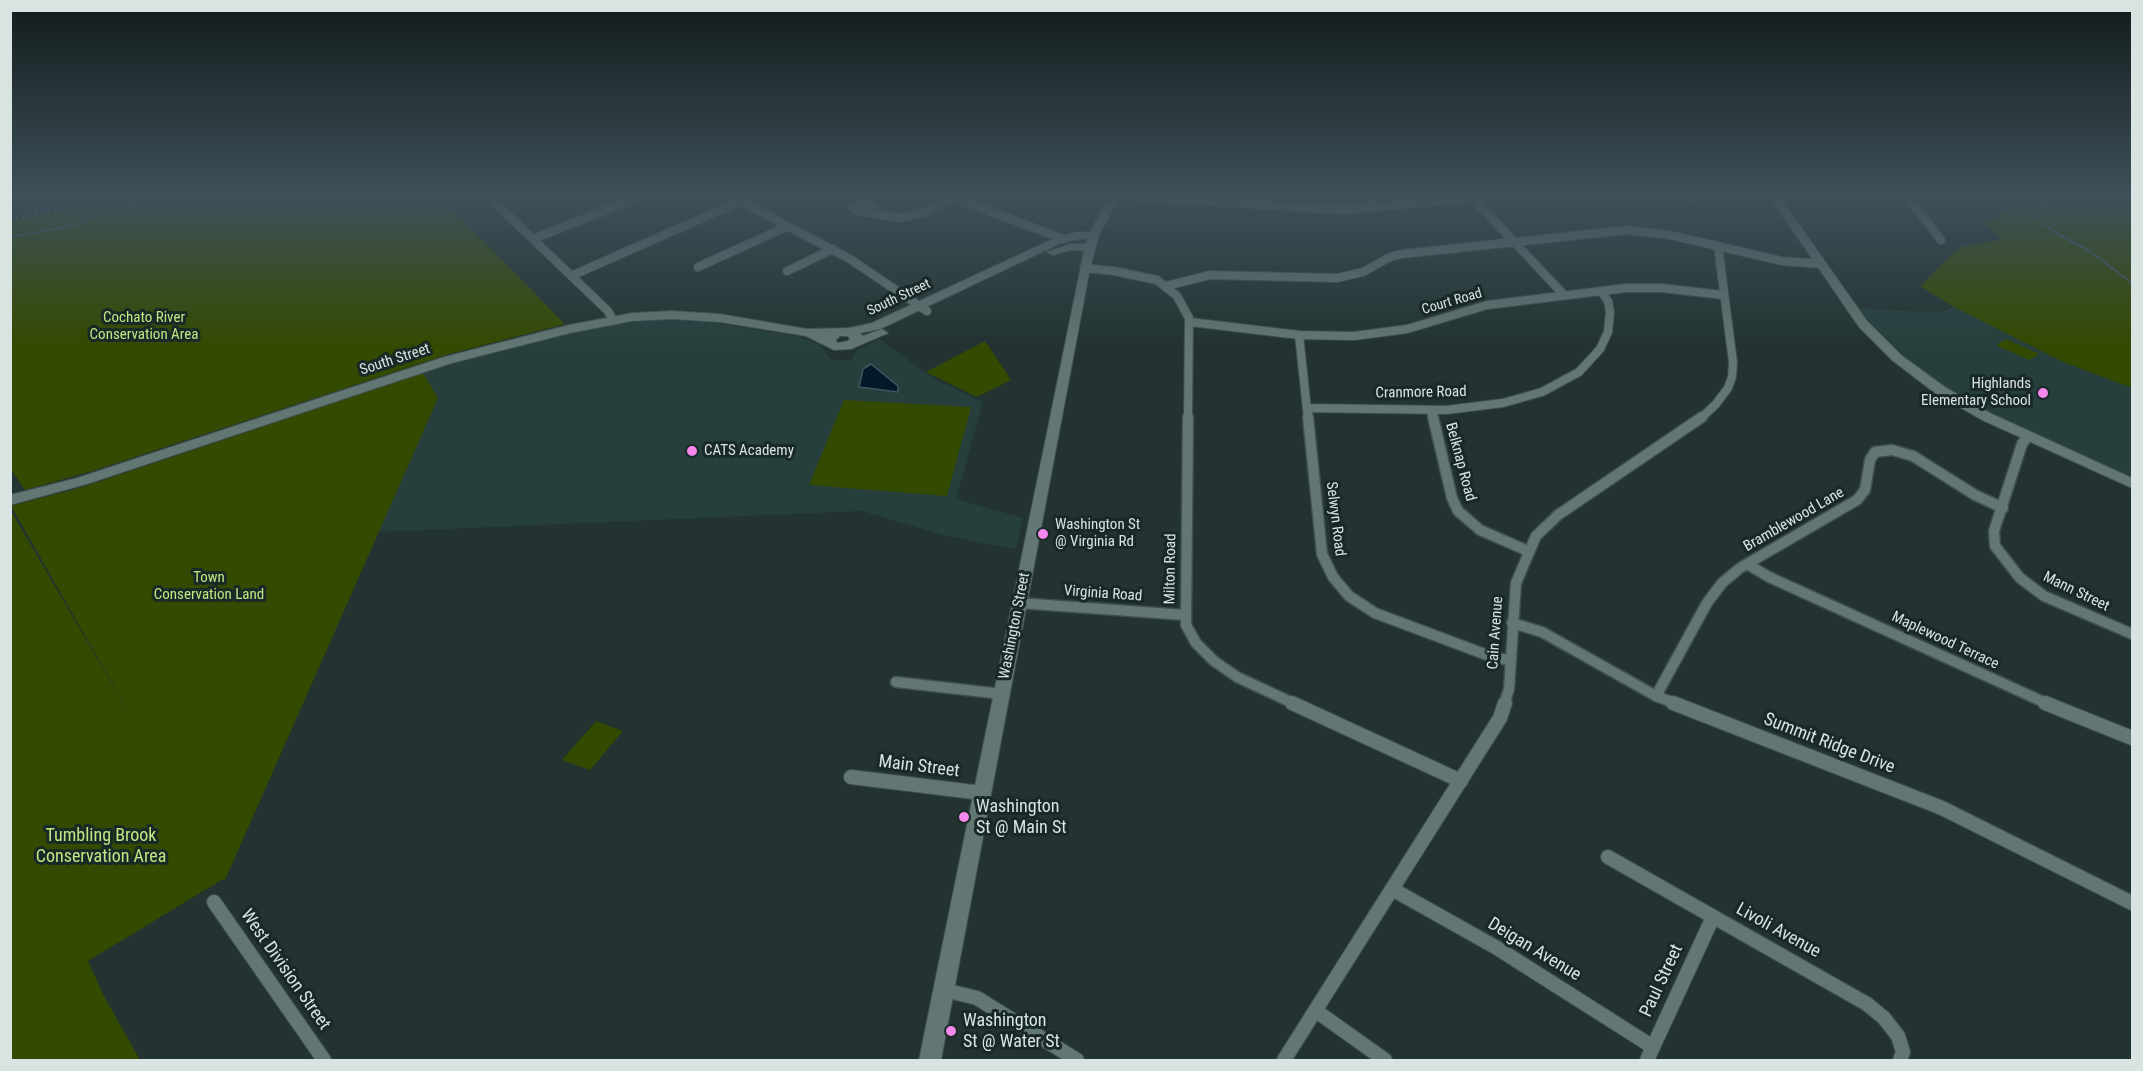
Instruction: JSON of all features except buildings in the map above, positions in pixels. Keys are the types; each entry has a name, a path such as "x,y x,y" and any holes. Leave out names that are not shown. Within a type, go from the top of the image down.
{"main road":[{"name":"South Street","path":"923,309 1047,246"},
{"name":"South Street","path":"10,500 82,481 460,356 529,338 613,320 658,315 688,315 846,337 923,309 1053,252 1074,246"},
{"name":"Washington Street","path":"930,1060 1084,268 1091,246"},
{"path":"1809,246 1867,329 1897,358 1948,395 2027,437 2133,483"},
{"name":"South Street","path":"800,332 840,347 846,337"}],"street":[{"path":"540,246 608,311 613,320"},
{"path":"572,276 639,246"},
{"path":"698,267 744,246"},
{"path":"827,246 923,309"},
{"path":"1166,286 1210,275 1337,278 1363,272 1398,255 1478,246"},
{"path":"1518,246 1564,296"},
{"path":"1718,246 1782,261 1821,264"},
{"name":"Cain Avenue","path":"1284,1060 1503,711 1508,696 1516,583 1528,551 1540,531 1553,519 1707,413 1723,396 1731,381 1733,365 1718,246"},
{"path":"787,271 833,249"},
{"name":"Milton Road","path":"1084,268 1140,275 1166,286 1180,300 1190,322 1185,615 1186,625 1197,643 1214,661 1229,672 1461,781"},
{"name":"Court Road","path":"1190,322 1299,335 1338,337 1407,329 1480,307 1602,291 1654,287 1723,295"},
{"name":"Cranmore Road","path":"1308,408 1431,410 1474,408 1542,392 1573,376 1593,358 1606,336 1610,308 1602,291"},
{"name":"Selwyn Road","path":"1299,335 1322,554 1337,584 1357,602 1375,613 1487,655 1511,661"},
{"name":"Belknap Road","path":"1431,410 1452,498 1458,511 1480,530 1528,551"},
{"name":"Mann Street","path":"2027,437 2022,444 1994,531 1993,542 1998,552 2020,578 2050,600 2133,634"},
{"name":"Bramblewood Lane","path":"1656,696 1712,596 1728,578 1747,564 1857,500 1866,486 1871,457 1882,450 1897,451 1913,456 1975,495 2003,508"},
{"name":"Maplewood Terrace","path":"1747,564 1769,577 2049,705 2133,738"},
{"name":"Virginia Road","path":"1019,603 1185,615"},
{"name":"Summit Ridge Drive","path":"1512,623 1542,632 1656,696 1925,801 2133,903"},
{"path":"896,682 1002,694"},
{"name":"Main Street","path":"851,777 982,793"},
{"name":"Livoli Avenue","path":"1608,858 1876,1011 1898,1036 1903,1052 1900,1060"},
{"name":"Deigan Avenue","path":"1392,890 1497,948 1650,1054"},
{"name":"West Division Street","path":"214,902 324,1060"},
{"name":"Paul Street","path":"1650,1054 1713,917"},
{"path":"944,990 977,998 1077,1060"},
{"path":"1316,1011 1385,1060"}],"shaded area":[{"name":"Highlands Elementary School","path":"1954,307 2061,361 2132,388 2132,478 1989,413 1941,385 1902,356 1881,336 1859,308 1940,313"},
{"name":"CATS Academy","path":"664,320 708,322 796,336 819,344 831,359 850,361 856,351 879,339 936,380 983,402 956,499 1023,518 1016,549 946,536 862,511 378,532 438,398 423,373 559,336 623,323"}],"green space":[{"name":"Cochato River Conservation Area","path":"11,246 488,246 565,324 449,354 92,471 25,490 11,469"},
{"path":"2132,246 2132,388 2061,361 1954,307 1920,286 1960,247"},
{"path":"2006,339 2039,354 2029,360 1996,345"},
{"path":"985,341 1011,380 977,397 926,372"},
{"name":"Town Conservation Land","path":"423,373 438,398 225,880 223,879 88,961 104,996 140,1060 11,1060 11,511 140,732 11,506 83,487"},
{"path":"844,400 971,407 947,496 809,485"},
{"path":"596,721 623,731 590,770 562,760"}],"water":[{"path":"871,364 898,386 898,392 859,387 863,369"}],"waterway":[{"path":"2080,246 2132,283"}],"place":[{"name":"Highlands Elementary School","path":"2043,393"},
{"name":"CATS Academy","path":"692,451"},
{"name":"Washington St @ Virginia Rd","path":"1043,534"},
{"name":"Washington St @ Main St","path":"964,817"},
{"name":"Washington St @ Water St","path":"951,1031"}],"park label":[{"name":"Tumbling Brook Conservation Area","path":"101,846"}]}
